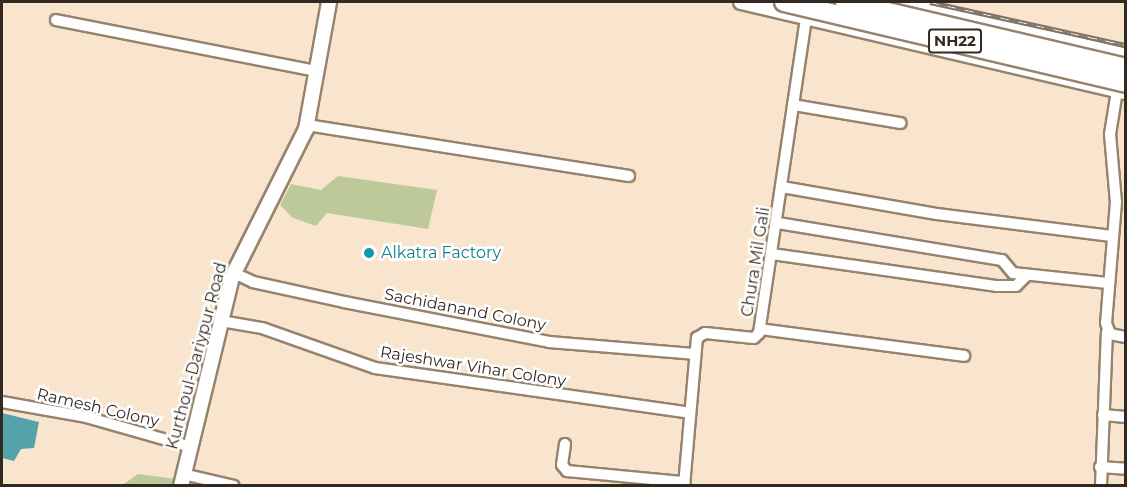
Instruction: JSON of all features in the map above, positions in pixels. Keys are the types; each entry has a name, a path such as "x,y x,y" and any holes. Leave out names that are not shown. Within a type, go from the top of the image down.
{"highway":[{"name":"NH22","path":"845,2 1125,68"},
{"name":"NH22","path":"777,4 1123,89"}],"street":[{"name":"Kurthoul-Dariypur Road","path":"182,480 188,446 234,273 307,125 330,2"},
{"path":"741,2 777,4 806,17 1063,78 1123,89 1110,134 1116,202 1107,283 1101,486"},
{"path":"896,2 921,4 1125,56"},
{"name":"Chura Mil Gali","path":"694,354 697,338 701,334 754,338 760,329 778,223 806,17"},
{"path":"56,20 316,71"},
{"path":"1063,78 1071,43"},
{"path":"793,105 901,123"},
{"path":"307,125 629,176"},
{"path":"782,188 937,214 1112,237"},
{"path":"778,223 1002,260 1013,273 1107,283"},
{"path":"772,254 996,286 1016,286 1027,275"},
{"name":"Sachidanand Colony","path":"234,273 253,282 344,302 549,342 694,354"},
{"name":"Rajeshwar Vihar Colony","path":"221,321 262,328 375,368 690,413"},
{"path":"760,329 964,356"},
{"path":"1107,332 1125,337"},
{"path":"565,444 562,465 567,471 684,484 694,354"},
{"name":"Ramesh Colony","path":"2,402 86,417 188,446"},
{"path":"1103,415 1125,417"},
{"path":"1100,467 1125,469"},
{"path":"182,480 234,486"}],"green space":[{"path":"338,176 437,190 428,229 327,213 316,226 293,218 280,205 291,184 321,190"},
{"path":"138,474 176,479 174,485 121,486"}],"water":[{"path":"2,413 39,422 34,448 21,449 14,461 2,458"}],"railway":[{"path":"930,2 1126,45"}],"place":[{"name":"Alkatra Factory","path":"369,253"}]}
